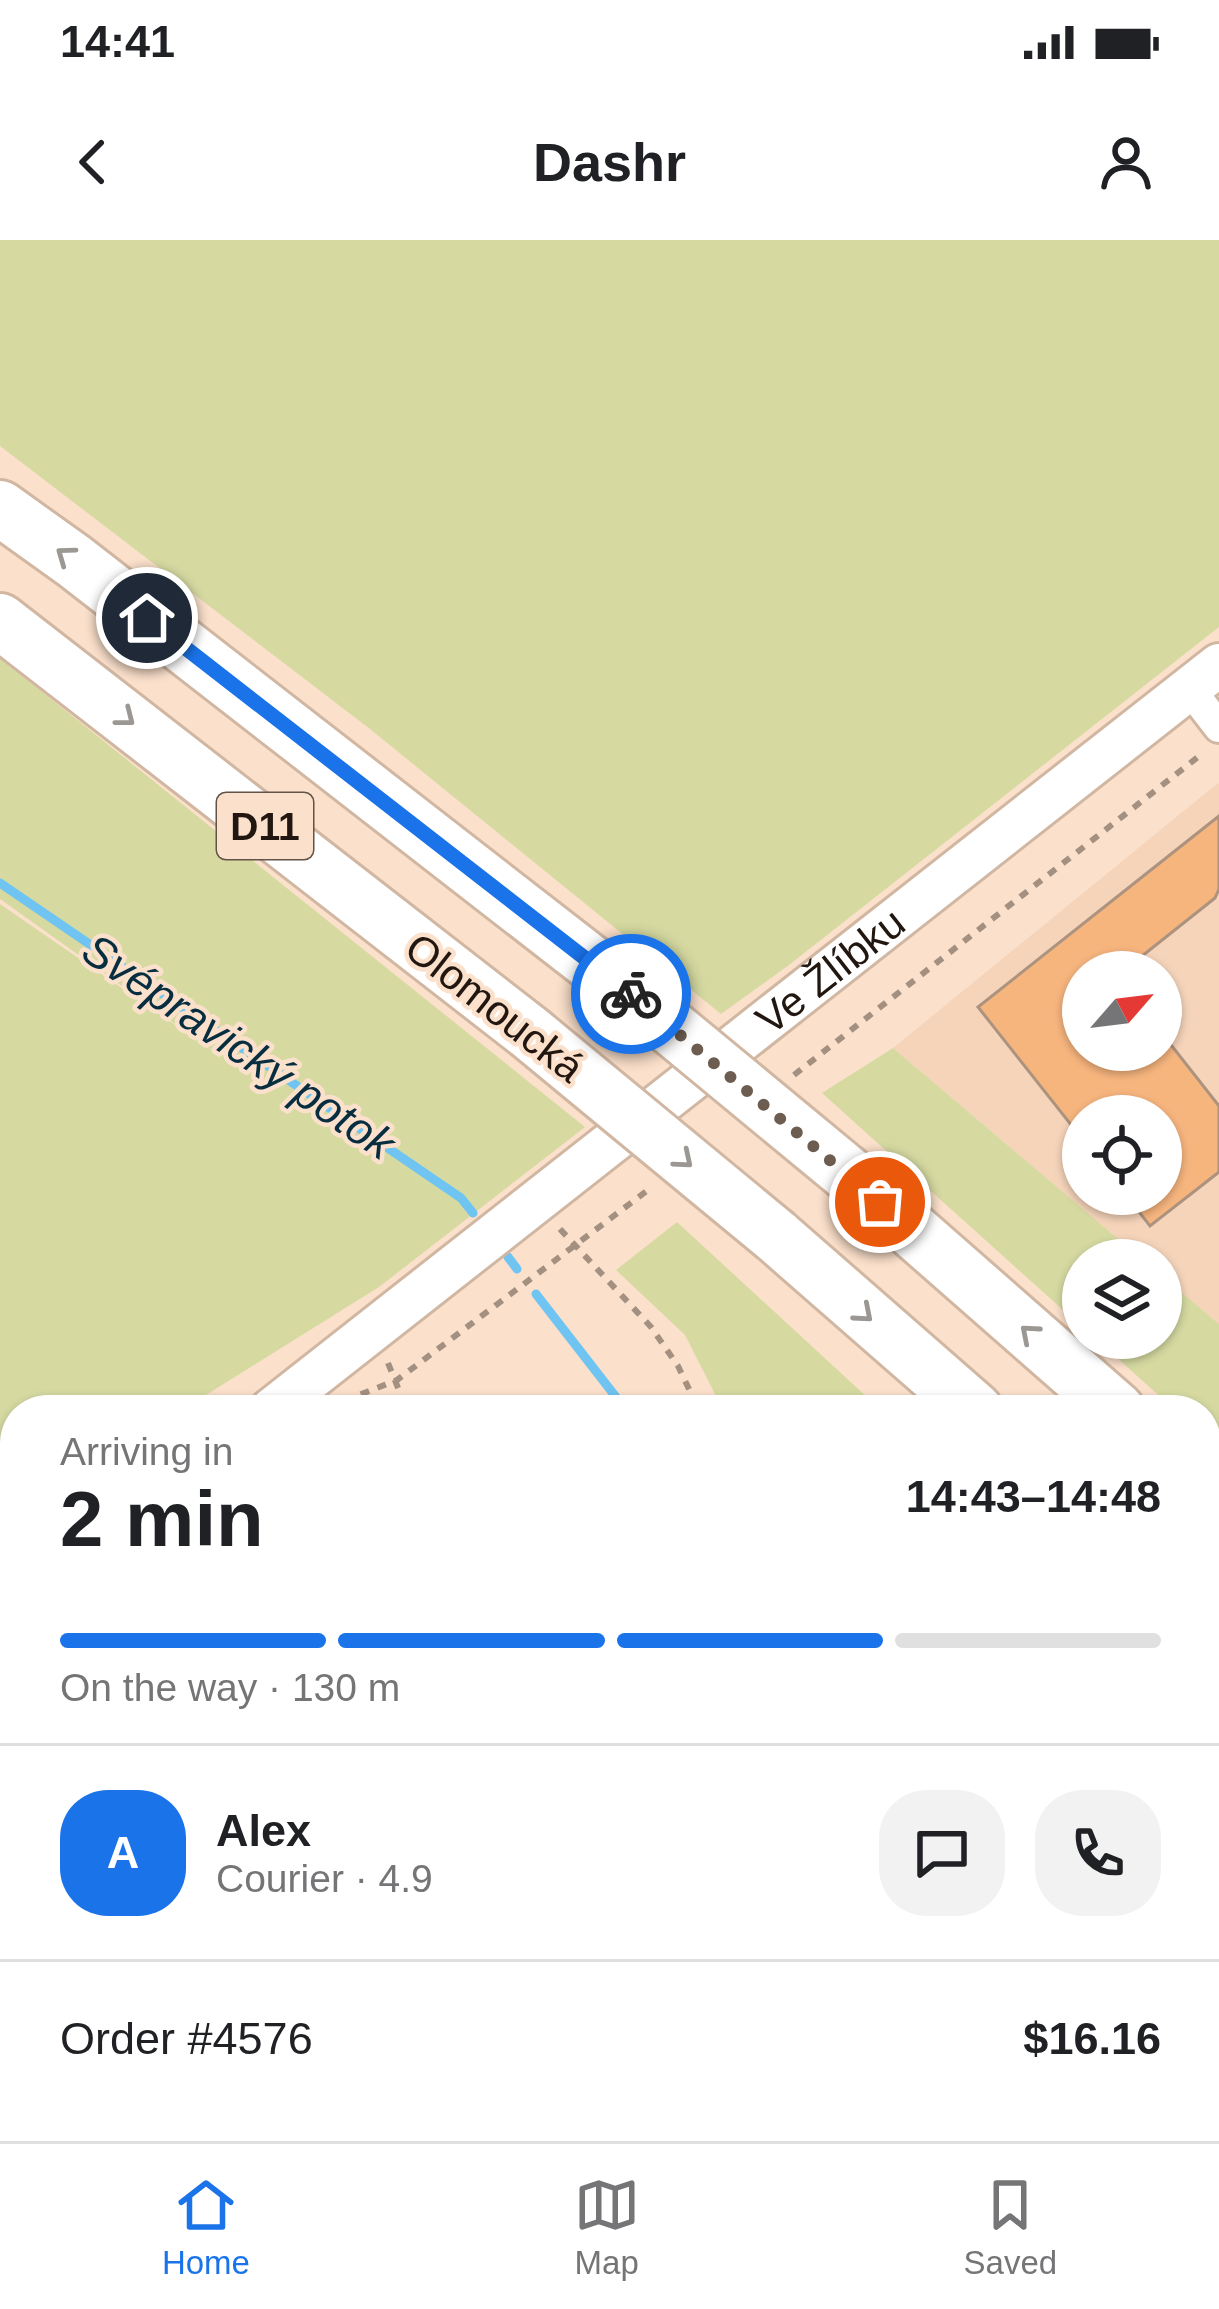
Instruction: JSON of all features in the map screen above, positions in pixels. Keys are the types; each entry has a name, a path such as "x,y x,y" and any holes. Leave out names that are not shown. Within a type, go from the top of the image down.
{"highway":[{"name":"D11","path":"0,508 622,987 847,1173 1100,1395"},
{"name":"Olomoucká","path":"0,621 529,1032 958,1395"}],"street":[{"path":"1204,676 1219,727"},
{"name":"Ve Žlíbku","path":"290,1395 1204,676"}],"path":[{"path":"778,1088 1219,741"},
{"path":"364,1395 398,1380 667,1175"},
{"path":"538,1202 575,1248 652,1327 692,1395"},
{"path":"370,1331 402,1395"}],"shaded area":[{"path":"1218,783 1219,1324 1182,1293 1182,1239 1118,1239 1090,1215 1182,1215 1182,1095 1062,1095 1062,1191 893,1048"}],"green space":[{"path":"0,240 1219,240 1219,627 721,1014 370,729 0,446"},
{"path":"0,658 585,1127 379,1287 206,1395 0,1395 0,904 223,1058 0,899"},
{"path":"893,1048 1062,1191 1062,1215 1090,1215 1118,1239 1062,1239 1062,1309 822,1093"},
{"path":"677,1222 865,1395 715,1395 685,1335 616,1270"},
{"path":"1182,1293 1219,1324 1219,1395 1158,1395 1118,1359 1182,1359"}],"building":[{"path":"1219,816 1215,898 1148,951 1062,951 1062,1071 1182,1071 1182,1059 1219,1106 1219,1172 1182,1201 1182,1095 1062,1095 1062,1113 978,1007"},
{"path":"1141,1215 1164,1215 1150,1226"}],"waterway":[{"name":"Svépravický potok","path":"0,883 461,1198 473,1213"},
{"name":"Svépravický potok","path":"508,1257 517,1269"},
{"name":"Svépravický potok","path":"536,1294 614,1395"}],"way so far":[{"path":"631,994 880,1202"}],"route":[{"path":"147,618 631,994"}]}
